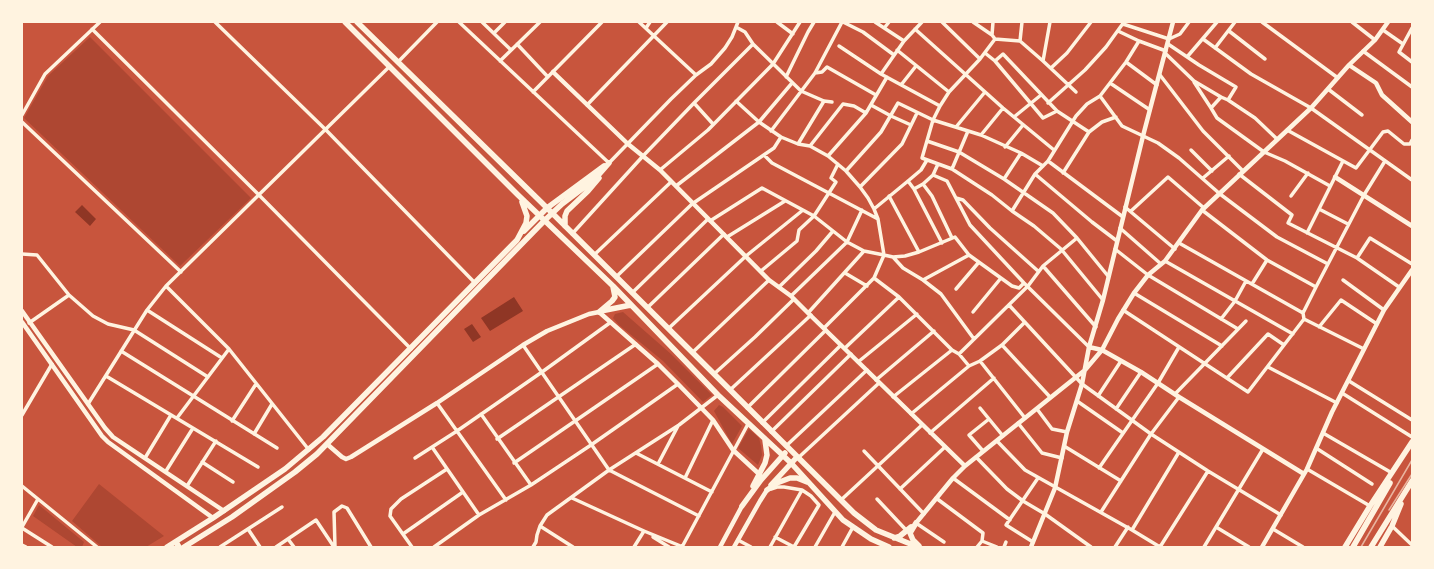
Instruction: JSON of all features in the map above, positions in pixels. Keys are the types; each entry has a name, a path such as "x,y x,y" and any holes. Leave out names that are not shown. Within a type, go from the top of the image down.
{"main road":[{"path":"346,22 544,221 613,286 748,424 791,463 835,512 853,527 879,545 889,547"},
{"path":"357,22 669,328 840,500 876,530 919,547"},
{"path":"1032,545 1055,488 1067,432 1082,384 1089,347 1096,327 1143,136 1174,22"},
{"path":"894,538 908,532 953,478 965,466 1085,370 1102,350 1123,310 1134,293 1148,275 1175,249 1203,209 1312,108 1349,65 1375,40 1388,22"},
{"path":"1349,65 1376,83 1382,95 1412,122"},
{"path":"553,72 628,144 660,170 692,204 770,280 810,314 965,466"},
{"path":"167,547 177,544 285,469 323,438 547,208 597,170 609,163"},
{"path":"184,547 232,517 295,472 327,444 552,213 595,179 609,163"},
{"path":"565,226 565,216 567,211 591,188 600,177 604,168"},
{"path":"1335,176 1412,226"},
{"path":"517,240 524,228 527,216 524,204 518,195"},
{"path":"1262,547 1305,472 1337,403 1384,310 1412,270"},
{"path":"599,312 608,306 615,297 613,286"},
{"path":"327,444 342,457 346,459 351,458 437,404 523,345 554,328 589,314 631,305"},
{"path":"22,311 29,323 113,437 224,511"},
{"path":"599,312 658,364 678,384 713,420 733,450 759,474"},
{"path":"22,322 102,436 108,442 213,518"},
{"path":"1089,347 1102,350 1141,372 1263,449 1305,472"},
{"path":"720,547 765,463 767,455 765,439"},
{"path":"1345,547 1412,442"},
{"path":"1353,547 1412,442"},
{"path":"742,506 761,480 783,456 787,447"},
{"path":"734,547 767,490 791,463 798,458"},
{"path":"767,490 777,483 790,478 797,478 809,483"},
{"path":"1371,547 1412,481"},
{"path":"1380,547 1392,526 1407,489"},
{"path":"908,532 919,547"}],"street":[{"path":"22,115 45,74 100,22"},
{"path":"215,22 326,130 475,283"},
{"path":"398,62 437,22"},
{"path":"459,22 609,163 696,75 711,64 725,48 732,37 738,22"},
{"path":"482,22 511,50"},
{"path":"494,33 505,22"},
{"path":"500,61 540,22"},
{"path":"533,92 600,22"},
{"path":"639,22 696,75"},
{"path":"646,28 650,22"},
{"path":"587,105 667,22"},
{"path":"777,22 793,34"},
{"path":"660,170 713,124 773,64 800,22"},
{"path":"786,77 814,22"},
{"path":"771,131 816,73 842,22 863,32 894,54"},
{"path":"875,22 885,27 904,41"},
{"path":"885,27 890,22"},
{"path":"881,74 904,41 922,22"},
{"path":"942,22 980,59"},
{"path":"973,22 992,35 995,39 1020,42 1051,68 1076,92"},
{"path":"992,35 993,22"},
{"path":"1020,42 1022,22"},
{"path":"1043,61 1050,22"},
{"path":"1051,68 1067,53 1092,22"},
{"path":"1169,41 1180,34 1189,22"},
{"path":"1187,57 1218,22"},
{"path":"1215,48 1235,22"},
{"path":"1262,22 1338,78"},
{"path":"1352,22 1375,40"},
{"path":"1048,103 1069,85 1106,48 1124,23 1169,41 1187,57 1236,87 1228,100"},
{"path":"736,27 745,32 753,44 801,91 824,101 832,102"},
{"path":"1412,28 1399,52 1412,62"},
{"path":"92,29 411,348"},
{"path":"915,29 1023,126 1054,150"},
{"path":"1383,30 1403,44"},
{"path":"1118,31 1166,53 1194,81 1217,118 1264,152 1285,161 1330,186"},
{"path":"1229,31 1265,59"},
{"path":"995,39 980,59 949,92 940,106 933,120 922,158 952,170 992,195 1012,212 1034,226 1061,250 1103,300"},
{"path":"1203,39 1251,74 1312,108 1412,180"},
{"path":"1012,212 1035,174 1048,161 1086,104 1100,96 1126,62 1139,41"},
{"path":"517,44 548,77"},
{"path":"572,234 643,156 753,44"},
{"path":"839,46 881,74 940,106"},
{"path":"897,50 949,92"},
{"path":"1363,51 1412,87"},
{"path":"985,53 995,61 1043,118 1056,111"},
{"path":"995,61 1003,54 1056,111 1089,132"},
{"path":"1126,62 1157,85"},
{"path":"88,404 147,310 166,286 390,66"},
{"path":"901,85 916,66"},
{"path":"816,73 822,72 827,67 876,95"},
{"path":"1160,75 1203,131 1228,156 1241,173 1292,215 1288,223 1357,258 1399,287"},
{"path":"828,156 866,113 887,77"},
{"path":"1194,81 1228,100 1255,118 1277,139"},
{"path":"676,186 759,122 792,83"},
{"path":"1110,83 1150,110"},
{"path":"1328,89 1362,115"},
{"path":"956,127 985,92"},
{"path":"1014,117 1041,95"},
{"path":"1100,96 1122,126 1158,143 1203,178 1220,194 1277,236 1328,264"},
{"path":"1211,108 1221,97"},
{"path":"736,101 771,131 782,138 798,144 810,146 828,156 846,171 860,187 874,209 878,219 884,255 874,278 867,286 747,408"},
{"path":"798,144 824,101"},
{"path":"694,103 713,124"},
{"path":"846,171 881,132 898,103 933,120 981,135 1021,153 1043,166"},
{"path":"810,146 843,104 854,106 866,113"},
{"path":"870,105 911,125"},
{"path":"981,135 1003,108"},
{"path":"860,187 902,144 917,113"},
{"path":"1063,173 1089,132 1102,122 1116,117"},
{"path":"22,122 181,272"},
{"path":"1006,147 1023,126"},
{"path":"1287,130 1356,168 1383,132 1388,131 1404,144 1410,144 1412,140"},
{"path":"952,170 968,131"},
{"path":"616,277 692,204 774,148 782,138"},
{"path":"927,141 959,152 1025,192 1053,213 1077,238 1108,276"},
{"path":"1191,150 1212,171"},
{"path":"1004,179 1021,153"},
{"path":"764,155 772,163 878,219"},
{"path":"1203,178 1228,156"},
{"path":"874,209 921,170 927,160"},
{"path":"1048,161 1123,217"},
{"path":"1307,233 1343,161"},
{"path":"1123,310 1248,392 1304,319 1303,313 1348,224 1385,161"},
{"path":"761,271 797,241 799,230 814,216 836,182 830,178 838,164"},
{"path":"914,189 933,176 938,164"},
{"path":"1291,196 1308,173"},
{"path":"1035,174 1117,241"},
{"path":"933,176 947,182 970,225 1024,283 1089,347"},
{"path":"1131,211 1168,177 1203,209 1267,260 1316,287"},
{"path":"908,181 914,189 942,243"},
{"path":"594,255 671,182"},
{"path":"923,184 932,196 954,238 969,255 1012,286 1019,288 1024,283"},
{"path":"632,293 709,220 762,188 814,216 847,242 864,251 893,257 905,256 954,238"},
{"path":"889,196 919,252"},
{"path":"956,198 963,200 990,228 1038,271"},
{"path":"647,308 726,236 786,201"},
{"path":"1125,207 1175,249"},
{"path":"1318,209 1348,224"},
{"path":"669,328 746,256 803,210"},
{"path":"714,374 755,337 847,242 862,210"},
{"path":"1120,228 1163,262 1293,334"},
{"path":"779,287 816,251 833,231"},
{"path":"960,354 1028,286 1043,266 1077,238"},
{"path":"1357,258 1370,238 1412,264"},
{"path":"1179,243 1303,313"},
{"path":"1115,249 1148,275 1238,329"},
{"path":"730,390 810,314 864,251"},
{"path":"22,254 36,255 69,295 93,316 108,324 134,330 208,377"},
{"path":"923,280 969,255"},
{"path":"893,257 903,268 923,280 941,294 974,339"},
{"path":"1252,284 1267,260"},
{"path":"956,289 979,262"},
{"path":"1043,266 1096,327"},
{"path":"845,273 867,286"},
{"path":"874,278 899,297 952,350 960,354 969,366"},
{"path":"973,312 1001,278"},
{"path":"693,352 770,280"},
{"path":"1343,280 1384,310"},
{"path":"1221,319 1235,301 1246,281"},
{"path":"166,286 229,349 309,450"},
{"path":"1134,293 1222,346"},
{"path":"29,323 69,295"},
{"path":"762,423 899,297"},
{"path":"1319,327 1341,300 1377,324"},
{"path":"1009,305 1082,384 1151,434 1238,490 1281,515"},
{"path":"147,310 222,358"},
{"path":"858,362 917,314"},
{"path":"1304,319 1364,349"},
{"path":"1101,512 1177,396 1204,363 1246,321"},
{"path":"415,458 457,431 611,322"},
{"path":"911,414 969,366 980,361 1002,345 1025,322"},
{"path":"798,458 878,381 934,331"},
{"path":"1227,378 1268,334 1284,345"},
{"path":"497,439 636,344"},
{"path":"523,345 609,470 699,516"},
{"path":"1002,345 1050,397"},
{"path":"1099,468 1158,383 1179,347"},
{"path":"177,418 229,349"},
{"path":"893,396 952,350"},
{"path":"122,351 278,448"},
{"path":"771,432 851,354"},
{"path":"980,361 1025,418"},
{"path":"1098,396 1121,361"},
{"path":"22,415 52,364"},
{"path":"514,463 658,364"},
{"path":"1268,366 1337,403"},
{"path":"787,447 867,370"},
{"path":"1116,409 1141,372"},
{"path":"106,376 258,467"},
{"path":"930,433 994,378"},
{"path":"1349,381 1412,420"},
{"path":"232,420 256,384"},
{"path":"434,547 479,515 531,485 591,445 678,384"},
{"path":"1342,393 1412,437"},
{"path":"533,547 536,542 540,526 547,515 609,470 679,425 718,394"},
{"path":"1077,401 1123,433"},
{"path":"254,434 272,404"},
{"path":"437,404 506,500"},
{"path":"980,408 1003,436"},
{"path":"1037,409 1052,429 1067,432"},
{"path":"481,414 497,439 531,485"},
{"path":"145,458 171,415"},
{"path":"983,452 969,436 989,419"},
{"path":"685,478 713,420"},
{"path":"1018,423 1042,454 1062,458"},
{"path":"572,498 683,547 748,424"},
{"path":"658,464 679,425"},
{"path":"840,500 922,425"},
{"path":"166,471 193,428"},
{"path":"1323,433 1392,473"},
{"path":"187,486 216,441"},
{"path":"997,441 1025,470 1055,488 1128,527 1160,547 1208,471"},
{"path":"1064,446 1121,481"},
{"path":"432,447 479,515"},
{"path":"900,489 945,447"},
{"path":"1316,448 1372,484"},
{"path":"1204,547 1263,449"},
{"path":"864,451 879,465 924,514"},
{"path":"1132,530 1179,452"},
{"path":"636,453 712,492"},
{"path":"976,457 1008,489 1023,501 1045,514 1091,547"},
{"path":"202,462 233,482"},
{"path":"412,547 390,516 392,509 401,499 447,469"},
{"path":"1305,472 1370,506"},
{"path":"953,478 1010,520"},
{"path":"1032,545 1006,525 1038,478"},
{"path":"22,486 97,547"},
{"path":"767,490 777,487 802,490 811,496 819,505 794,547 775,537"},
{"path":"770,547 802,490"},
{"path":"403,534 463,492"},
{"path":"936,498 984,534 982,541 977,547"},
{"path":"38,499 22,528 52,547"},
{"path":"877,499 908,532"},
{"path":"335,547 334,512 342,506 347,508 371,547"},
{"path":"220,547 282,507"},
{"path":"815,547 835,512"},
{"path":"22,514 28,517"},
{"path":"276,547 316,520 335,547"},
{"path":"916,523 944,542"},
{"path":"540,526 568,546 573,547"},
{"path":"1392,526 1412,545"},
{"path":"842,547 853,527"},
{"path":"1115,547 1128,527"},
{"path":"1216,527 1249,547"},
{"path":"248,529 260,547"},
{"path":"1273,529 1303,547"},
{"path":"634,547 644,531"},
{"path":"644,531 669,547 672,543"},
{"path":"288,539 294,547"},
{"path":"738,540 751,547"},
{"path":"982,541 997,547"},
{"path":"88,547 92,542"},
{"path":"1004,547 1006,542"},
{"path":"22,545 26,547"}],"shaded area":[{"path":"90,37 251,198 180,266 24,118 48,76"},
{"path":"82,205 96,219 90,226 75,212"},
{"path":"514,297 523,311 490,331 481,318"},
{"path":"623,312 671,354 712,395 703,402 663,361 619,325 613,318 615,314"},
{"path":"472,324 481,337 473,342 464,329"},
{"path":"719,405 723,407 742,426 732,444 714,411"},
{"path":"749,429 759,438 761,446 762,455 758,465 738,448"},
{"path":"99,484 164,536 146,547 102,547 72,521"},
{"path":"39,505 84,542 82,547 77,547 33,516"}],"railway":[{"path":"1361,547 1412,460"},
{"path":"1389,510 1412,474"}]}
